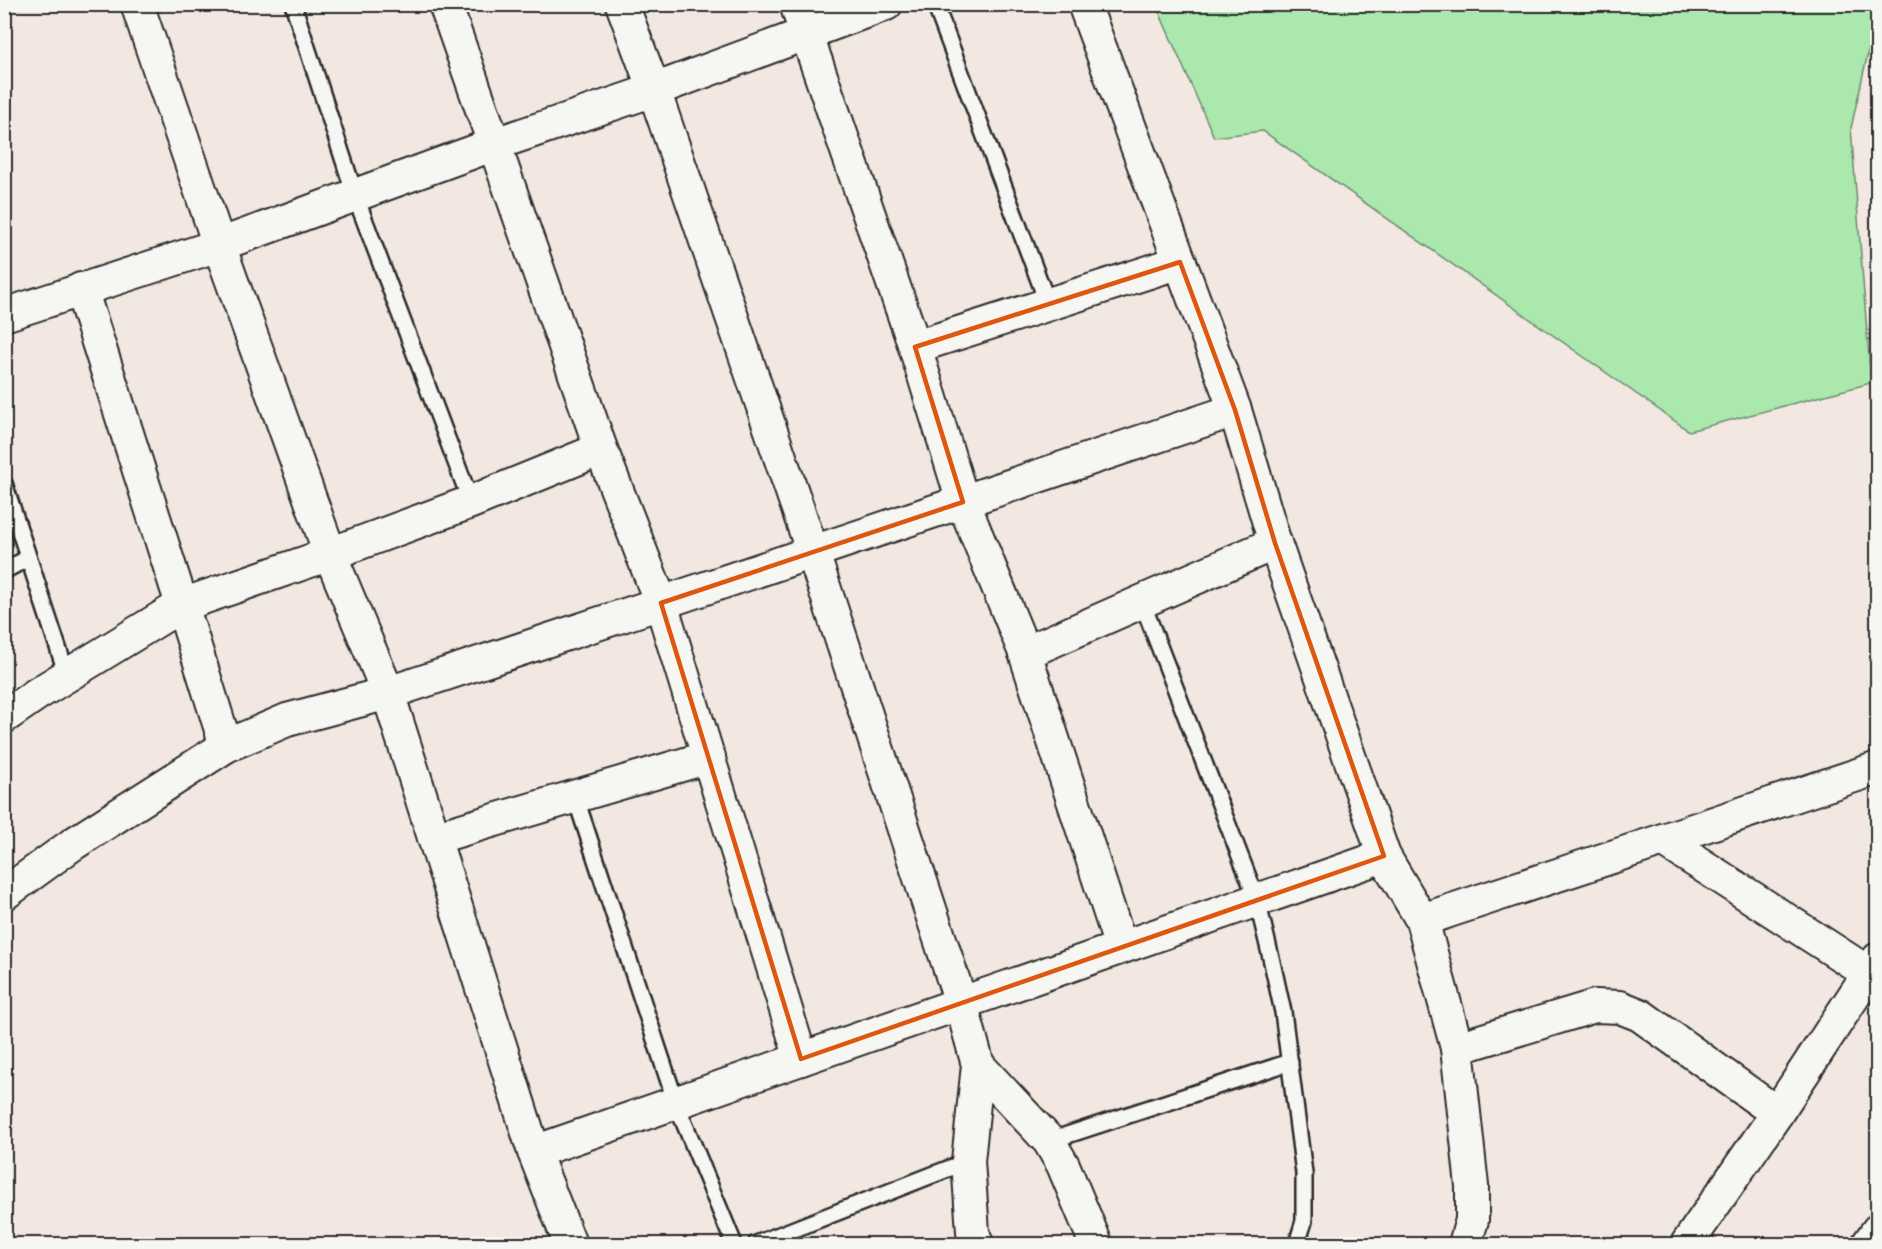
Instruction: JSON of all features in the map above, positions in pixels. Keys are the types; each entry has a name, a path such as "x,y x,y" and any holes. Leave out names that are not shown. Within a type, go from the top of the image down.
{"street":[{"path":"137,4 219,245 330,554 388,693 534,1152 570,1245"},
{"path":"445,4 601,449 661,603 801,1059"},
{"path":"622,4 654,90 813,553 961,1003 978,1065 968,1161 973,1232 977,1245"},
{"path":"796,4 915,347 963,502 1025,653 1121,947"},
{"path":"4,315 219,245 495,144 654,90 886,4"},
{"path":"1084,4 1235,410 1275,543 1384,856 1422,920 1457,1048 1472,1186 1472,1220 1465,1245"},
{"path":"915,347 1180,262"},
{"path":"81,289 225,746"},
{"path":"4,894 73,844 225,746 287,720 388,693 813,553 1235,410"},
{"path":"4,717 182,604 330,554 471,502 601,449"},
{"path":"1025,653 1275,543"},
{"path":"434,837 708,758"},
{"path":"1422,920 1878,768"},
{"path":"1663,840 1875,970 1687,1245"},
{"path":"534,1152 1384,856"},
{"path":"1457,1048 1595,1006 1620,1007 1640,1015 1777,1113"},
{"path":"978,1065 1049,1141 1063,1165 1096,1245"},
{"path":"1868,1245 1878,1230"}],"lane":[{"path":"292,4 355,195 471,502"},
{"path":"935,4 1048,304"},
{"path":"4,483 67,675"},
{"path":"4,571 28,558"},
{"path":"1142,602 1257,900 1283,1012 1304,1173 1304,1221 1298,1245"},
{"path":"575,796 676,1103 734,1245"},
{"path":"1049,1141 1290,1062"},
{"path":"756,1245 968,1161"}],"highlighted area":[{"path":"1180,262 1235,410 1275,543 1384,856 801,1059 661,603 963,502 915,347"}],"green space":[{"path":"1156,5 1877,5 1851,128 1871,383 1689,431 1263,131 1214,137"}]}
